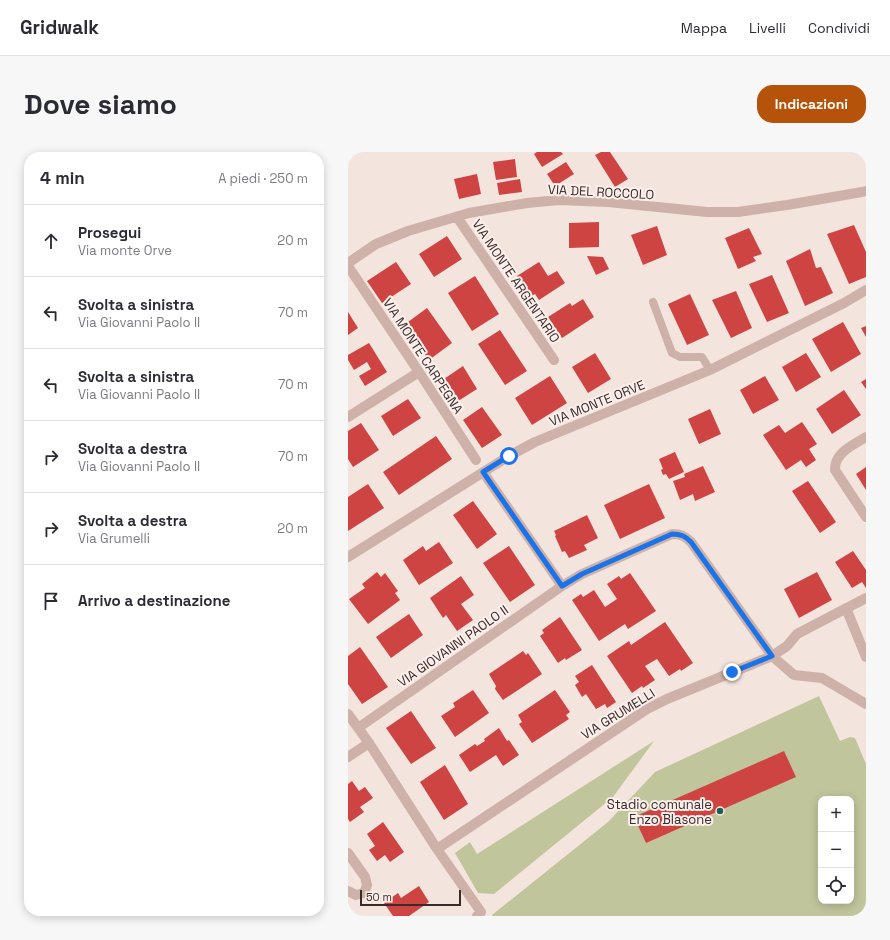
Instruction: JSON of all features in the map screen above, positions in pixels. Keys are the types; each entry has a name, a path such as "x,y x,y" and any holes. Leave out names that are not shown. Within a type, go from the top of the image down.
{"street":[{"name":"VIA DEL ROCCOLO","path":"348,263 376,244 408,231 469,213 527,203 559,200 608,202 707,212 738,212 865,192"},
{"name":"VIA MONTE ARGENTARIO","path":"457,216 554,360"},
{"name":"VIA MONTE CARPEGNA","path":"348,266 420,372 476,460"},
{"name":"VIA MONTE ORVE","path":"348,557 509,456 535,442 710,370 844,303 866,290"},
{"path":"348,417 420,372"},
{"path":"866,437 841,454 835,465 836,470 866,517"},
{"path":"483,472 562,586"},
{"name":"VIA GIOVANNI PAOLO II","path":"358,728 562,586 582,574 672,534 685,536 691,542 772,656 794,675 822,678 866,704"},
{"name":"VIA GRUMELLI","path":"437,849 647,709 673,696 772,656 786,646 797,634 866,598"},
{"path":"846,608 866,657"},
{"path":"348,714 369,743 437,849 482,912 477,916"},
{"path":"348,757 369,743"},
{"path":"348,853 365,878 367,885 364,892 356,895 348,890"}],"lane":[{"path":"653,302 672,353 680,357 702,357 710,370"}],"green space":[{"name":"Stadio comunale Enzo Blasone","path":"819,696 840,741 850,737 855,738 866,764 866,916 492,916 608,822 655,772"},
{"path":"654,741 613,797 494,894 478,893 455,853 470,842 477,854"}],"building":[{"path":"537,152 561,152 563,154 542,167 534,154"},
{"path":"601,152 610,152 628,179 615,187 595,155"},
{"path":"515,159 517,177 496,180 493,162"},
{"path":"566,162 574,174 555,186 547,174"},
{"path":"477,174 481,194 459,199 454,179"},
{"path":"520,179 522,192 499,195 497,183"},
{"path":"599,222 599,247 569,248 569,223"},
{"path":"854,225 866,252 866,277 849,284 827,234"},
{"path":"657,226 667,255 643,265 631,235"},
{"path":"749,228 762,254 753,257 756,261 738,269 725,238"},
{"path":"447,236 462,259 434,277 419,254"},
{"path":"810,249 816,268 821,267 833,293 805,306 786,261"},
{"path":"587,256 603,257 609,269 596,275"},
{"path":"396,262 411,284 382,303 367,281"},
{"path":"539,262 548,276 557,271 565,283 539,300 535,294 530,297 517,276"},
{"path":"772,275 789,313 767,322 749,284"},
{"path":"475,276 499,314 472,331 448,293"},
{"path":"736,291 752,328 731,338 712,300"},
{"path":"690,294 709,335 687,345 668,304"},
{"path":"583,299 594,317 562,338 548,317 570,303 572,306"},
{"path":"427,308 452,343 429,360 404,325"},
{"path":"348,312 358,328 348,335"},
{"path":"843,322 861,354 831,372 812,339"},
{"path":"866,326 866,337 861,328"},
{"path":"500,330 527,371 505,385 478,344"},
{"path":"369,343 387,372 365,386 359,376 371,369 367,362 354,370 348,360 348,355"},
{"path":"595,353 611,379 588,393 572,367"},
{"path":"806,353 821,377 796,392 782,367"},
{"path":"463,366 477,389 455,403 441,381"},
{"path":"550,376 567,403 532,425 515,398"},
{"path":"765,376 779,400 753,414 740,390"},
{"path":"866,379 866,389 861,382"},
{"path":"844,390 861,415 832,434 816,409"},
{"path":"408,399 421,418 393,436 381,416"},
{"path":"482,407 502,435 482,448 463,420"},
{"path":"710,409 721,434 699,444 688,419"},
{"path":"802,422 817,444 809,449 816,460 806,467 801,460 786,470 763,435 779,425 785,433"},
{"path":"361,423 379,450 353,467 348,459 348,431"},
{"path":"436,436 452,459 399,495 383,472"},
{"path":"675,452 684,472 669,479 666,474 663,475 661,470 663,469 659,459"},
{"path":"703,466 715,492 695,501 693,494 680,500 673,481 685,477 684,474"},
{"path":"866,467 866,490 856,474"},
{"path":"808,481 836,522 820,533 792,491"},
{"path":"368,484 384,508 348,531 348,497"},
{"path":"649,484 665,518 620,539 604,505"},
{"path":"473,501 497,534 477,549 453,515"},
{"path":"587,515 598,538 584,545 587,550 569,558 565,551 562,552 554,531"},
{"path":"439,542 453,563 419,585 403,560 423,546 426,551"},
{"path":"509,546 535,585 510,602 483,563"},
{"path":"853,551 866,570 866,588 862,582 852,588 835,562"},
{"path":"377,572 381,577 385,573 398,591 395,593 400,600 368,624 349,599 365,588 362,584"},
{"path":"817,572 832,600 799,618 784,589"},
{"path":"630,573 656,611 628,629 625,624 599,641 572,600 581,594 583,597 594,590 605,607 617,599 607,584 619,576 621,579"},
{"path":"461,576 474,595 461,604 473,620 457,631 446,615 443,618 430,598"},
{"path":"409,614 423,635 391,658 376,637"},
{"path":"560,617 582,650 558,663 540,636 544,633 542,630"},
{"path":"665,622 693,663 681,671 680,669 669,676 657,659 645,666 655,680 632,693 607,656 629,641 631,645"},
{"path":"360,647 388,687 362,704 348,684 348,656"},
{"path":"523,651 526,655 528,653 542,674 503,700 495,689 496,686 489,674"},
{"path":"592,665 616,702 607,708 605,704 596,709 586,694 582,697 575,685 579,682 575,676"},
{"path":"473,690 489,713 455,737 441,716 455,707 453,703"},
{"path":"555,690 570,712 566,715 569,719 532,743 519,724 522,722 518,715"},
{"path":"411,711 436,748 411,764 386,728"},
{"path":"499,728 507,741 509,740 519,755 503,766 496,755 470,772 459,755 475,744 477,746 485,741 484,739"},
{"path":"784,751 796,777 646,843 634,817"},
{"path":"445,765 468,804 444,820 420,782"},
{"path":"352,781 359,791 365,787 373,798 360,807 364,812 350,822 348,819 348,784"},
{"path":"383,822 404,852 390,862 385,855 377,861 369,850 375,846 367,834"},
{"path":"419,886 429,902 409,916 393,916 384,903 398,893 401,898"}],"place":[{"name":"Stadio comunale Enzo Blasone","path":"720,811"}],"route":[{"path":"509,456 483,472 562,586 582,574 672,534 685,536 691,542 772,656 732,672"}]}
